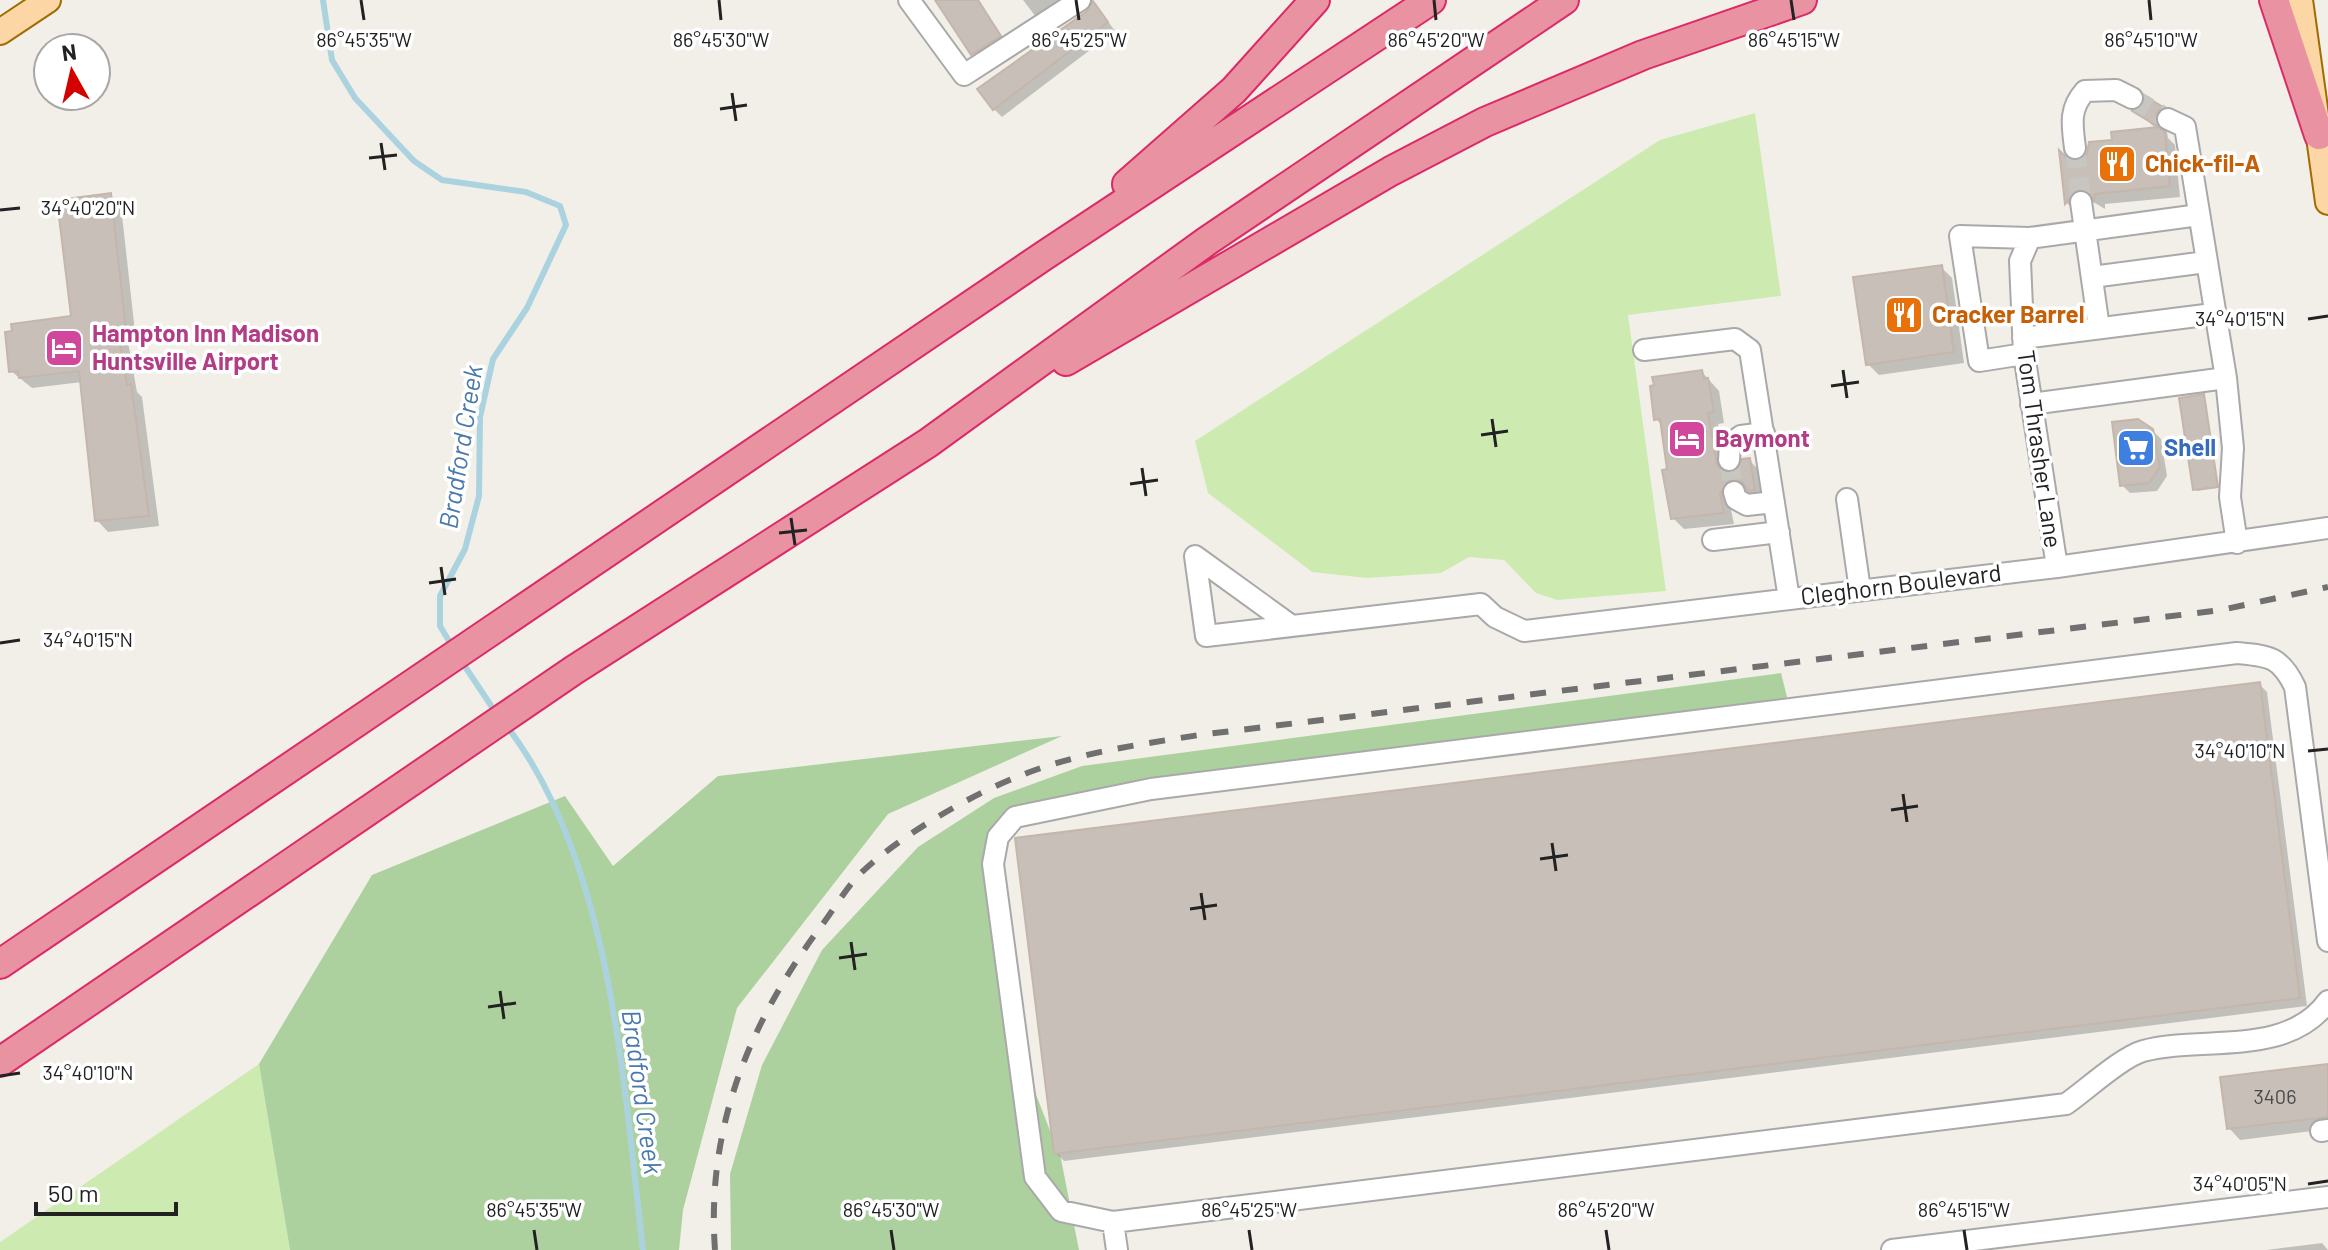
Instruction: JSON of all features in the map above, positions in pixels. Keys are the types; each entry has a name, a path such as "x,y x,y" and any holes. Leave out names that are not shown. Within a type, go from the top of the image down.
{"highway":[{"path":"1045,255 1234,90 1315,0"},
{"path":"0,964 1045,255 1431,0"},
{"path":"928,443 1207,241 1564,0"},
{"path":"0,1062 574,670 928,443 1377,179 1485,122 1643,55 1802,0"},
{"path":"2274,0 2319,135"}],"main road":[{"path":"0,32 48,0"},
{"path":"2300,0 2328,202"}],"street":[{"path":"909,0 964,75 1080,0"},
{"path":"2075,148 2071,116 2074,103 2085,91 2116,90 2132,98"},
{"path":"2168,119 2185,127 2213,314 2226,378 2233,448 2230,497 2237,543"},
{"path":"2081,202 2099,328"},
{"path":"2199,215 2030,238 1960,236 1979,361 2024,346 2099,328 2213,314"},
{"name":"Tom Thrasher Lane","path":"2030,238 2020,261 2024,346 2057,567"},
{"path":"2092,277 2206,262"},
{"path":"1644,350 1735,339 1750,350 1789,599"},
{"path":"2031,404 2226,378"},
{"path":"1729,460 1730,444 1741,436 1764,433"},
{"path":"1734,492 1736,499 1747,505 1774,502"},
{"path":"1847,499 1860,590"},
{"name":"Cleghorn Boulevard","path":"1289,624 1481,604 1495,617 1524,631 2057,567 2328,528"},
{"path":"1713,540 1779,532"},
{"path":"1195,556 1254,599 1289,624 1206,636 1195,556"},
{"path":"2328,941 2322,838 2295,687 2288,671 2272,657 2237,653 1151,789 1015,817 998,837 993,864 1035,1177 1061,1211 1113,1222 2066,1104 2141,1051 2288,1034 2315,1019 2328,1001"},
{"path":"1892,1250 2328,1197"},
{"path":"1113,1222 1117,1250"}],"green space":[{"path":"1755,113 1781,296 1628,315 1666,591 1557,600 1536,593 1504,560 1469,557 1441,573 1367,578 1312,572 1208,493 1195,441 1660,140"},
{"path":"1781,673 1788,701 1072,794 1009,820 986,851 1008,1022 1061,1159 1079,1250 731,1250 730,1174 762,1065 822,950 918,847 994,798 1082,766"},
{"path":"1062,736 888,814 737,1008 683,1210 679,1250 290,1250 259,1064 372,875 565,796 613,866 718,776"},
{"path":"259,1064 290,1250 0,1250 0,1242"}],"building":[{"path":"935,0 978,0 1001,36 971,55"},
{"path":"1093,1 1108,22 993,110 977,89 1087,11"},
{"path":"2145,96 2163,107 2156,114 2157,126 2132,111 2143,104"},
{"path":"2158,127 2165,132 2170,186 2095,194 2094,201 2087,190 2078,189 2065,204 2059,150 2069,160 2077,161 2087,154 2089,142 2112,140 2111,132"},
{"name":"Hampton Inn Madison Huntsville Airport","path":"111,193 126,331 118,332 127,385 131,384 149,516 95,521 79,371 19,378 18,371 9,372 5,332 12,331 11,324 71,316 57,200"},
{"name":"Cracker Barrel","path":"1942,265 1954,352 1866,365 1853,277"},
{"name":"Baymont","path":"1702,370 1704,379 1708,378 1714,412 1708,413 1717,465 1723,471 1734,472 1742,459 1750,458 1755,490 1748,490 1742,482 1730,480 1720,493 1724,513 1671,519 1662,470 1667,469 1660,419 1654,420 1650,386 1654,385 1652,377"},
{"name":"Shell","path":"2204,394 2218,487 2193,490 2179,398"},
{"name":"Shell","path":"2138,419 2153,429 2160,467 2149,483 2120,486 2112,422"},
{"path":"2260,682 2300,998 1054,1154 1015,838"},
{"path":"2328,1064 2328,1117 2227,1129 2220,1077"}],"waterway":[{"name":"Bradford Creek","path":"323,0 332,60 355,98 414,161 442,180 526,192 560,206 566,225 527,308 493,359 480,417 479,496 465,549 440,596 440,626 452,646"},
{"name":"Bradford Creek","path":"460,659 496,713"},
{"name":"Bradford Creek","path":"506,725 542,780 569,841 591,907 619,1046 643,1250"}],"tunnel":[{"path":"2132,98 2168,119"},
{"path":"2075,148 2081,202"},
{"path":"1729,460 1734,492"}],"railway":[{"path":"715,1250 714,1205 726,1118 754,1038 796,961 849,887 873,862 933,820 1017,777 1084,756 1199,735 2221,610 2328,587"}],"place":[{"name":"Chick-fil-A","path":"2117,164"},
{"name":"Cracker Barrel","path":"1904,315"},
{"name":"Hampton Inn Madison Huntsville Airport","path":"64,348"},
{"name":"Baymont","path":"1687,439"},
{"name":"Shell","path":"2136,448"}]}
